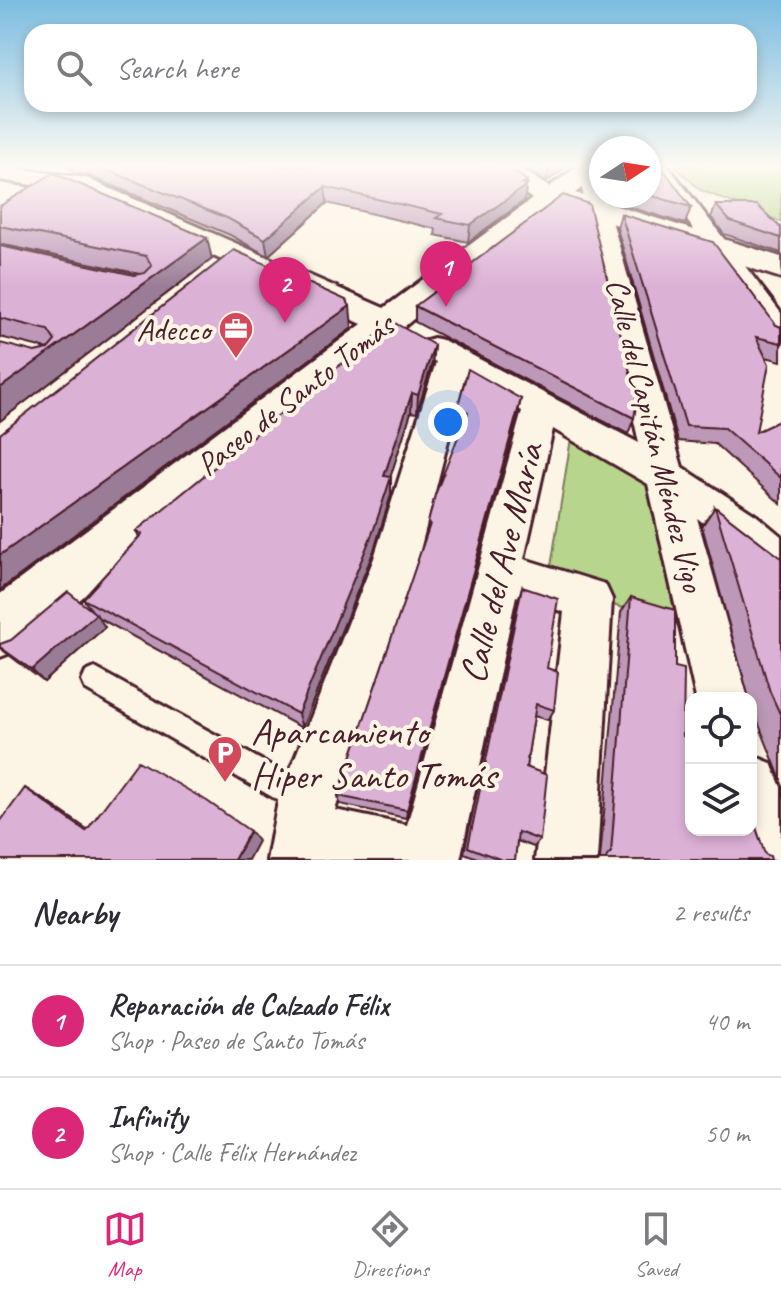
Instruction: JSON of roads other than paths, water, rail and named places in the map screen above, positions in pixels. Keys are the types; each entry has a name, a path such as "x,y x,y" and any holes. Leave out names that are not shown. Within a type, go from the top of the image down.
{"street":[{"path":"128,206 218,245 223,267 387,322 665,475 742,528 781,562"},
{"name":"Paseo de Santo Tomás","path":"0,629 538,206"},
{"path":"687,206 781,333"},
{"name":"Calle del Capitán Méndez Vigo","path":"597,208 720,692"},
{"path":"600,208 781,268"},
{"path":"429,860 302,832 396,558 453,358"},
{"name":"Calle del Ave María","path":"429,860 540,407"},
{"path":"499,571 589,599 566,860"},
{"path":"757,799 780,860"}],"lane":[{"path":"95,681 302,832"}],"place":[{"name":"Reparación de Calzado Félix","path":"446,307"},
{"name":"Infinity","path":"285,323"},
{"name":"Adecco","path":"236,360"},
{"name":"Aparcamiento Hiper Santo Tomás","path":"225,784"}]}
